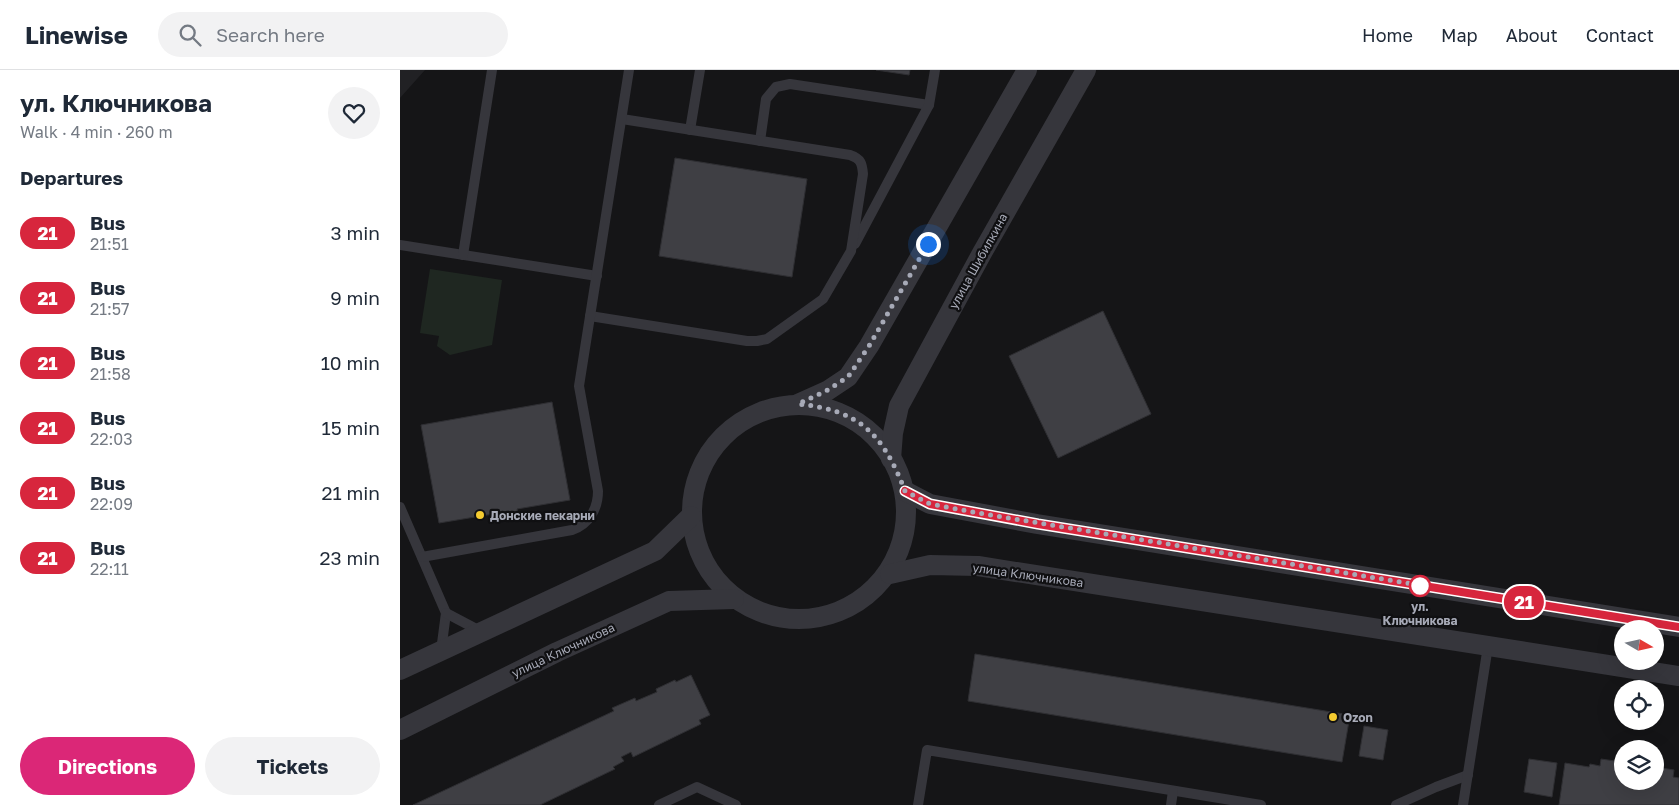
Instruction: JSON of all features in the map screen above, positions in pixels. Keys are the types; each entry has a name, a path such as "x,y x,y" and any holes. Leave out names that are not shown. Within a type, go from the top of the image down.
{"street":[{"path":"798,404 826,391 848,377 869,346 1027,70"},
{"name":"улица Шибилкина","path":"891,459 893,433 899,406 1086,70"},
{"path":"798,404 836,410 858,420 884,446 891,459 905,491 903,525 898,552 890,574 849,608 819,619 791,620 762,615 734,599 720,584 701,555 691,516 697,485 713,451 733,428 760,413 786,405 798,404"},
{"path":"905,491 930,504 1038,524 1679,628"},
{"path":"400,670 655,551 691,516"},
{"name":"улица Ключникова","path":"890,574 930,566 978,566 1679,676"},
{"name":"улица Ключникова","path":"400,730 557,652 670,601 734,599"}],"lane":[{"path":"463,255 492,70"},
{"path":"422,557 572,530 581,527 588,520 598,502 598,491 579,386 629,70"},
{"path":"690,130 700,70"},
{"path":"590,316 747,340 767,339 823,299 851,251 929,105 935,70"},
{"path":"760,141 766,99 776,87 790,84 929,105"},
{"path":"622,119 850,155 858,158 862,163 863,174 851,251"},
{"path":"400,245 597,276"},
{"path":"400,507 446,613 442,651"},
{"path":"446,613 482,632"},
{"path":"1463,805 1488,646"},
{"path":"918,805 927,750 1261,805"},
{"path":"1396,805 1468,775"},
{"path":"659,805 696,787 736,805"},
{"path":"1171,805 1173,791"}],"shaded area":[{"path":"400,70 425,70 400,98"},
{"path":"430,269 502,280 492,345 450,355 437,346 439,336 420,333"}],"building":[{"path":"876,70 910,70 909,75"},
{"path":"675,158 807,179 792,277 659,256"},
{"path":"1103,311 1151,414 1058,458 1009,356"},
{"path":"552,402 570,500 517,509 519,517 495,521 493,514 439,523 421,425"},
{"path":"975,654 1350,715 1342,762 968,701"},
{"path":"691,675 710,715 699,720 701,724 633,757 631,752 621,757 624,761 613,767 615,769 540,805 413,805 614,711 612,708 635,698 636,701 657,692 656,689 675,680 676,682"},
{"path":"1364,726 1388,730 1383,760 1359,756"},
{"path":"1529,759 1557,763 1552,797 1524,792"},
{"path":"1601,759 1614,761 1614,790 1664,790 1664,768 1674,770 1673,777 1679,778 1679,805 1559,805 1565,763 1589,767 1590,764 1600,766"}],"bus line":[{"name":"21","path":"905,491 930,504 1038,524 1679,627"}],"place":[{"name":"Донские пекарни","path":"480,515"},
{"name":"ул. Ключникова","path":"1420,586"},
{"name":"Ozon","path":"1333,717"}],"route":[{"path":"928,244 869,346 848,377 826,391 798,404 836,410 858,420 884,446 896,467 905,491 930,504 1038,524 1425,586 1420,586"}]}
